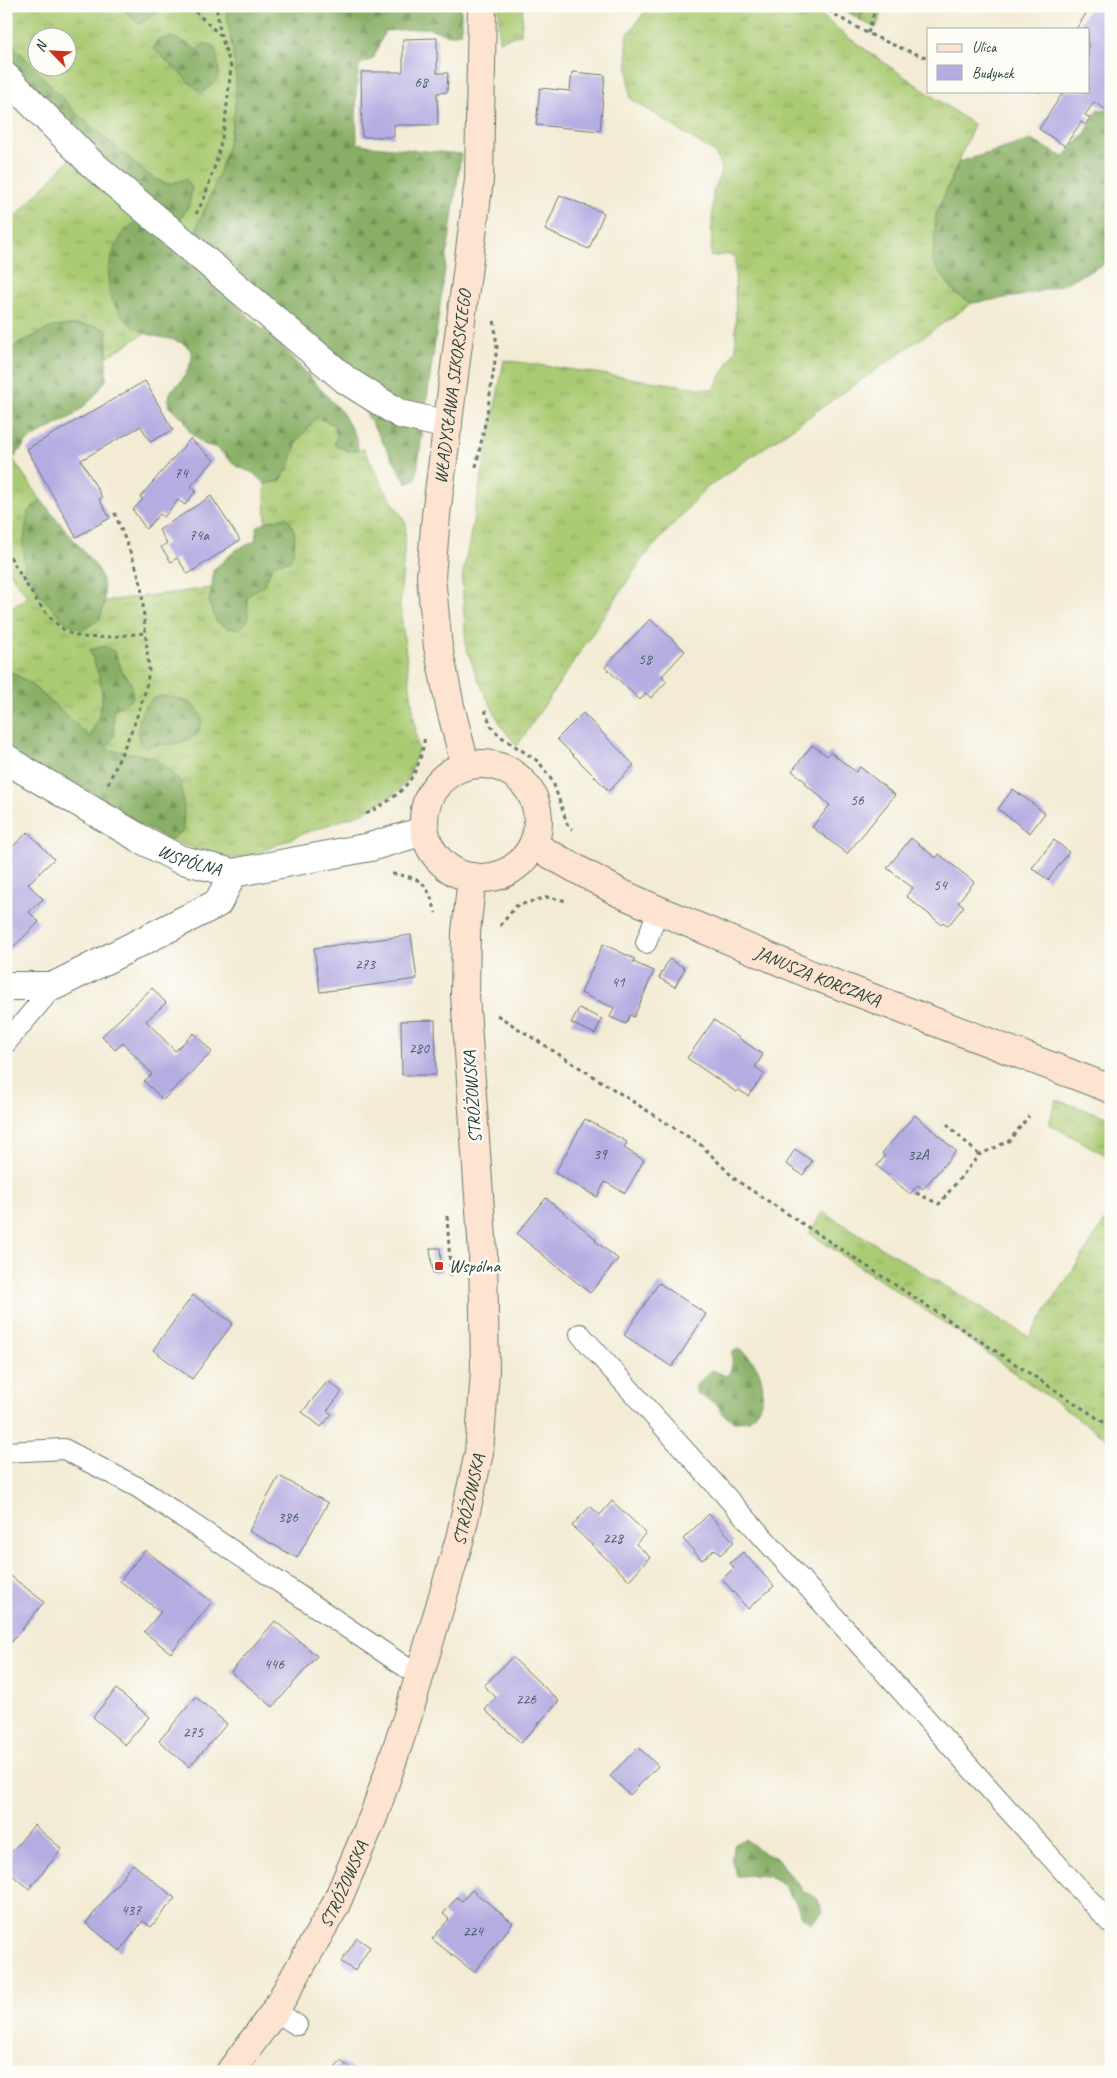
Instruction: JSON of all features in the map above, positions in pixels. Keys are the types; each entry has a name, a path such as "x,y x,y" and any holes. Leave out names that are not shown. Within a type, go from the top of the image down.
{"street":[{"name":"WŁADYSŁAWA SIKORSKIEGO","path":"465,764 450,706 438,647 431,577 436,515 479,180 482,6"},
{"path":"6,77 92,164 346,380 400,414 448,425"},
{"name":"WSPÓLNA","path":"6,758 94,811 179,858 233,873 370,847 424,831"},
{"path":"491,763 515,773 533,793 539,819 533,844 524,860 508,872 491,877 472,878 455,872 440,862 430,848 424,831 426,803 441,779 465,764 491,763"},
{"name":"JANUSZA KORCZAKA","path":"533,844 620,893 658,910 812,975 1111,1089"},
{"path":"6,986 54,986 218,903 233,873"},
{"name":"STRÓŻOWSKA","path":"230,2072 286,2018 374,1815 419,1676 460,1538 479,1454 485,1371 483,1253 465,995 466,932 472,878"}],"lane":[{"path":"646,943 658,910"},
{"path":"6,1043 54,986"},
{"path":"580,1334 1111,1924"},
{"path":"6,1452 64,1449 139,1488 419,1676"}],"path":[{"path":"189,6 221,36"},
{"path":"183,241 204,199 218,156 225,123 232,67 221,36 216,6"},
{"path":"822,6 846,23 898,48 927,58"},
{"path":"868,33 876,6"},
{"path":"474,474 487,414 497,348 494,310"},
{"path":"94,811 134,725 145,692 149,671 141,584 114,511"},
{"path":"6,550 37,599 59,628 82,637 145,633"},
{"path":"424,729 422,754 416,772 402,792 385,804 360,817 370,847 375,875 384,873 413,876 430,890 436,915"},
{"path":"465,995 701,1145 736,1180 1111,1427"},
{"path":"916,1193 939,1204 979,1155 1010,1141 1029,1116"},
{"path":"947,1124 979,1155"},
{"path":"446,1208 452,1285"}],"green space":[{"path":"6,6 119,6 139,24 160,8 159,6 226,6 236,82 232,123 228,144 215,184 190,242 178,224 189,204 192,188 163,183 147,174 78,115 43,78 78,78 78,28 28,28 28,63 6,37"},
{"path":"119,6 159,6 158,12 139,24"},
{"path":"226,6 461,6 461,33 449,35 428,28 385,31 373,59 359,65 356,95 357,143 371,146 461,154 416,478 407,484 361,405 190,242 215,184 228,144 232,123 236,82"},
{"path":"499,6 523,6 521,34 499,41"},
{"path":"649,6 811,6 846,36 974,125 936,215 956,294 972,303 705,489 643,558 517,746 502,727 479,682 466,647 462,579 504,360 713,390 736,349 735,259 730,254 711,257 713,192 722,169 715,153 630,98 626,37"},
{"path":"839,6 865,6 860,20"},
{"path":"865,6 884,6 876,28 860,20"},
{"path":"6,37 28,61 28,78 44,78 78,115 147,174 163,183 169,184 185,179 192,188 189,204 178,224 6,71"},
{"path":"172,37 187,43 197,50 205,43 215,48 219,69 217,79 201,93 154,49 157,40"},
{"path":"1111,106 1111,261 1059,286 1020,296 972,303 956,294 933,263 936,215 959,162 1031,140 1064,157 1086,132 1098,109 1107,111"},
{"path":"70,159 129,212 135,222 120,236 126,321 145,333 107,357 107,330 78,325 54,328 31,337 6,351 6,226"},
{"path":"135,222 155,225 214,280 250,318 284,348 343,414 357,439 358,450 348,451 334,445 337,435 333,424 321,419 319,415 297,441 288,469 281,480 265,484 253,473 236,466 217,448 202,444 189,431 184,419 168,406 171,391 180,383 190,365 192,355 189,349 179,342 151,335 136,328 122,316 112,300 108,281 112,256 120,238"},
{"path":"95,326 107,330 106,380 93,398 73,416 28,440 13,459 6,458 6,351 52,327"},
{"path":"319,414 321,419 333,424 337,435 348,451 364,449 385,490 406,523 400,606 418,750 407,781 397,792 363,813 302,834 253,855 234,859 169,841 111,750 106,748 114,736 113,710 122,706 131,683 122,671 115,652 90,650 101,685 102,703 90,738 40,692 6,669 6,612 28,597 6,568 6,458 13,459 41,500 28,512 41,596 52,607 100,619 105,601 212,588 209,603 217,622 248,613 246,606 247,597 267,579 273,565 290,560 294,544 294,532 290,521 286,517 266,522 265,484 281,480 288,469 297,441"},
{"path":"41,500 98,569 101,576 104,594 100,619 83,630 65,622 41,596 25,571 23,547 28,512"},
{"path":"286,517 293,527 295,538 290,560 273,565 263,587 247,597 248,620 240,629 228,628 217,622 209,603 213,570 236,550 255,541 257,527 266,522"},
{"path":"105,646 115,652 122,671 131,683 133,698 113,710 114,736 106,748 153,757 181,782 184,811 183,831 169,841 6,750 6,669 29,683 90,737 100,712 102,693 90,650"},
{"path":"159,696 185,701 196,708 202,720 197,735 182,742 145,747 139,742 138,728 141,715 147,704"},
{"path":"1056,1100 1111,1118 1111,1158 1049,1124"},
{"path":"823,1212 1029,1337 1111,1212 1111,1442 958,1332 809,1233"},
{"path":"738,1349 751,1359 756,1366 760,1374 763,1390 759,1407 749,1420 734,1421 724,1415 717,1404 697,1394 695,1386 712,1370 726,1376 729,1374 732,1352"},
{"path":"745,1839 765,1854 777,1857 803,1891 816,1898 823,1912 812,1923 801,1917 796,1902 779,1882 762,1875 737,1876 731,1858 735,1844"}],"building":[{"path":"1091,6 1097,6 1111,15 1111,104 1107,110 1094,102 1085,115 1090,118 1085,125 1081,122 1065,146 1039,129 1063,92 1090,92 1090,28 1077,28"},
{"path":"437,38 437,73 448,73 447,92 437,93 438,125 394,125 394,137 362,137 361,72 403,72 403,39"},
{"path":"572,72 605,75 600,131 536,125 540,88 570,91"},
{"path":"560,195 604,213 589,249 545,230"},
{"path":"145,381 173,430 150,442 141,426 81,460 102,497 99,499 110,518 76,537 27,449"},
{"path":"190,439 214,460 191,486 196,491 185,505 178,500 164,517 160,514 146,529 133,510 143,499 140,497"},
{"path":"211,496 240,540 188,574 177,558 171,562 161,547 167,543 159,530"},
{"path":"650,619 685,651 662,676 667,681 651,698 646,693 640,700 605,667"},
{"path":"583,713 634,765 609,791 557,739"},
{"path":"812,745 827,756 830,752 856,772 860,767 895,795 847,854 812,827 830,805 792,771"},
{"path":"1013,789 1045,813 1030,833 998,809"},
{"path":"28,832 54,859 28,884 43,899 29,912 39,922 6,954 6,853"},
{"path":"911,838 936,858 939,854 974,882 958,902 964,906 948,926 943,922 941,924 906,896 913,888 887,868"},
{"path":"1054,840 1069,852 1048,880 1032,868"},
{"path":"411,935 417,979 320,992 314,948"},
{"path":"603,944 635,959 633,962 654,971 634,1017 630,1015 626,1024 610,1017 614,1008 581,993"},
{"path":"669,959 685,968 675,987 659,978"},
{"path":"152,988 166,1003 146,1021 175,1051 194,1033 212,1052 163,1100 144,1081 152,1074 123,1043 115,1050 102,1036"},
{"path":"579,1008 602,1019 595,1034 571,1023"},
{"path":"435,1020 436,1075 402,1075 401,1021"},
{"path":"714,1020 763,1055 755,1067 765,1074 748,1096 739,1090 736,1092 687,1058"},
{"path":"915,1115 956,1151 923,1189 918,1185 910,1194 877,1166 885,1156 882,1153"},
{"path":"585,1119 627,1142 624,1148 644,1160 625,1193 605,1182 597,1197 555,1173"},
{"path":"795,1149 812,1161 803,1175 786,1164"},
{"path":"546,1198 618,1259 590,1293 517,1234"},
{"path":"430,1248 440,1248 442,1272 433,1273"},
{"path":"659,1283 706,1314 672,1367 624,1335"},
{"path":"193,1295 233,1323 192,1379 153,1350"},
{"path":"328,1381 342,1392 327,1411 332,1414 321,1427 302,1412"},
{"path":"279,1476 328,1503 297,1558 249,1531"},
{"path":"612,1501 646,1533 636,1544 650,1557 629,1580 572,1526 590,1506 600,1515"},
{"path":"709,1514 734,1542 720,1555 715,1549 702,1560 683,1539"},
{"path":"145,1550 212,1602 171,1653 144,1632 161,1612 120,1581"},
{"path":"743,1552 774,1586 748,1609 722,1579 734,1568 730,1563"},
{"path":"6,1574 44,1602 6,1649"},
{"path":"275,1621 317,1656 273,1707 231,1672"},
{"path":"512,1657 559,1701 521,1743 485,1710 496,1697 484,1686"},
{"path":"116,1689 149,1717 125,1745 93,1717"},
{"path":"196,1697 227,1724 189,1767 159,1741"},
{"path":"638,1747 658,1766 630,1795 610,1776"},
{"path":"34,1825 62,1849 29,1889 6,1870 6,1859"},
{"path":"133,1864 175,1898 151,1927 143,1921 120,1951 86,1923"},
{"path":"472,1890 513,1923 474,1972 432,1939 449,1919 443,1914 457,1897 462,1901"},
{"path":"357,1938 370,1947 355,1971 341,1962"},
{"path":"341,2061 355,2072 332,2072"}],"place":[{"name":"Wspólna","path":"439,1266"}]}
